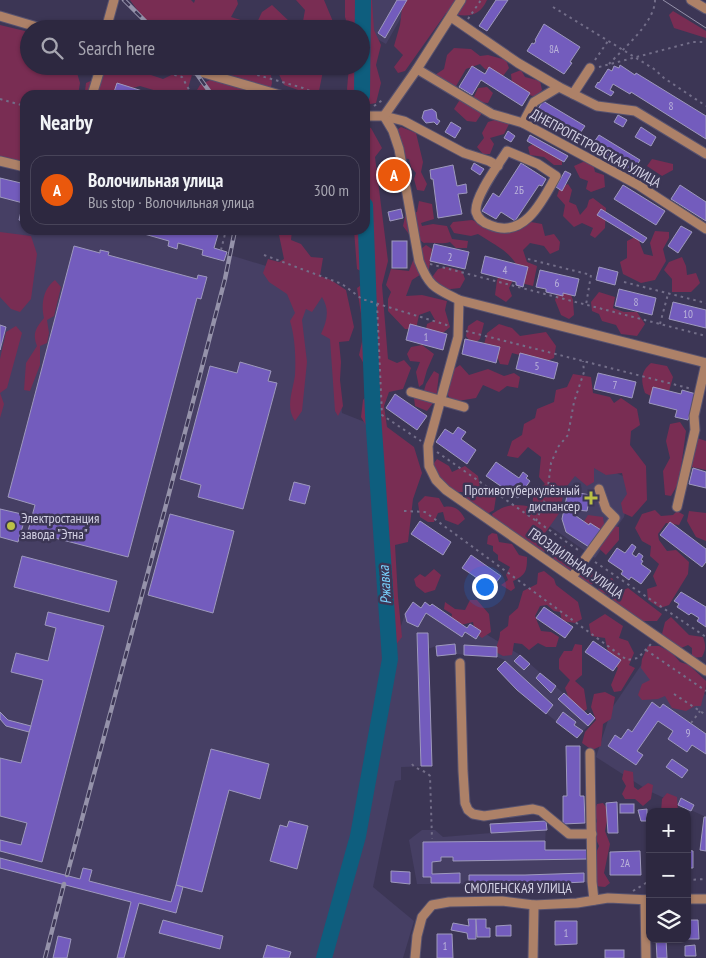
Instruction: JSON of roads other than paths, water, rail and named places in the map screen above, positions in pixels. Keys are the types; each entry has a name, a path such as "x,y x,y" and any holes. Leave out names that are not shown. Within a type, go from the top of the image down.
{"street":[{"path":"108,20 114,0"},
{"path":"384,116 417,69 461,0"},
{"path":"691,0 706,9"},
{"path":"0,16 20,22"},
{"path":"451,17 518,63 559,87 597,106 635,111 706,154"},
{"path":"573,94 590,68"},
{"name":"ДНЕПРОПЕТРОВСКАЯ УЛИЦА","path":"417,69 492,114 524,122 638,186 706,229"},
{"path":"94,90 98,75"},
{"path":"211,75 263,90"},
{"path":"524,122 534,102 559,87"},
{"path":"370,116 384,116 404,121 464,153 498,166"},
{"path":"384,116 393,132 399,149 419,261 426,279 436,289 459,300 706,363 694,416 695,430 677,507"},
{"path":"507,151 538,164 556,176 545,197 528,218 519,226 510,229 489,225 480,219 476,212 478,198 498,166 507,151"},
{"path":"0,161 20,166"},
{"name":"ГВОЗДИЛЬНАЯ УЛИЦА","path":"459,300 458,336 428,446 429,466 436,480 446,490 706,671"},
{"path":"410,392 441,399 464,408"},
{"path":"572,577 615,518 606,509 599,489"},
{"path":"460,663 463,771 465,802 468,810 472,814 484,816 533,809 541,811 568,834 592,834"},
{"path":"590,753 592,882 594,900"},
{"name":"СМОЛЕНСКАЯ УЛИЦА","path":"414,958 422,918 432,905 449,902 502,901 534,905 608,898 646,900"},
{"path":"691,900 706,899"},
{"path":"533,958 534,905"},
{"path":"646,943 646,958"}],"waterway":[{"name":"Ржавка","path":"363,0 363,20"},
{"name":"Ржавка","path":"362,75 362,90"},
{"name":"Ржавка","path":"324,958 358,836 390,659 373,415 366,235"}],"tram line":[{"path":"663,0 706,28"}],"railway":[{"path":"124,0 144,20"},
{"path":"198,75 208,90"},
{"path":"67,875 225,279 234,235"},
{"path":"45,958 64,884"}],"place":[{"name":"Волочильная улица","path":"394,175"},
{"name":"Противотуберкулёзный диспансер","path":"591,498"},
{"name":"Электростанция завода \"Этна\"","path":"11,526"}]}
